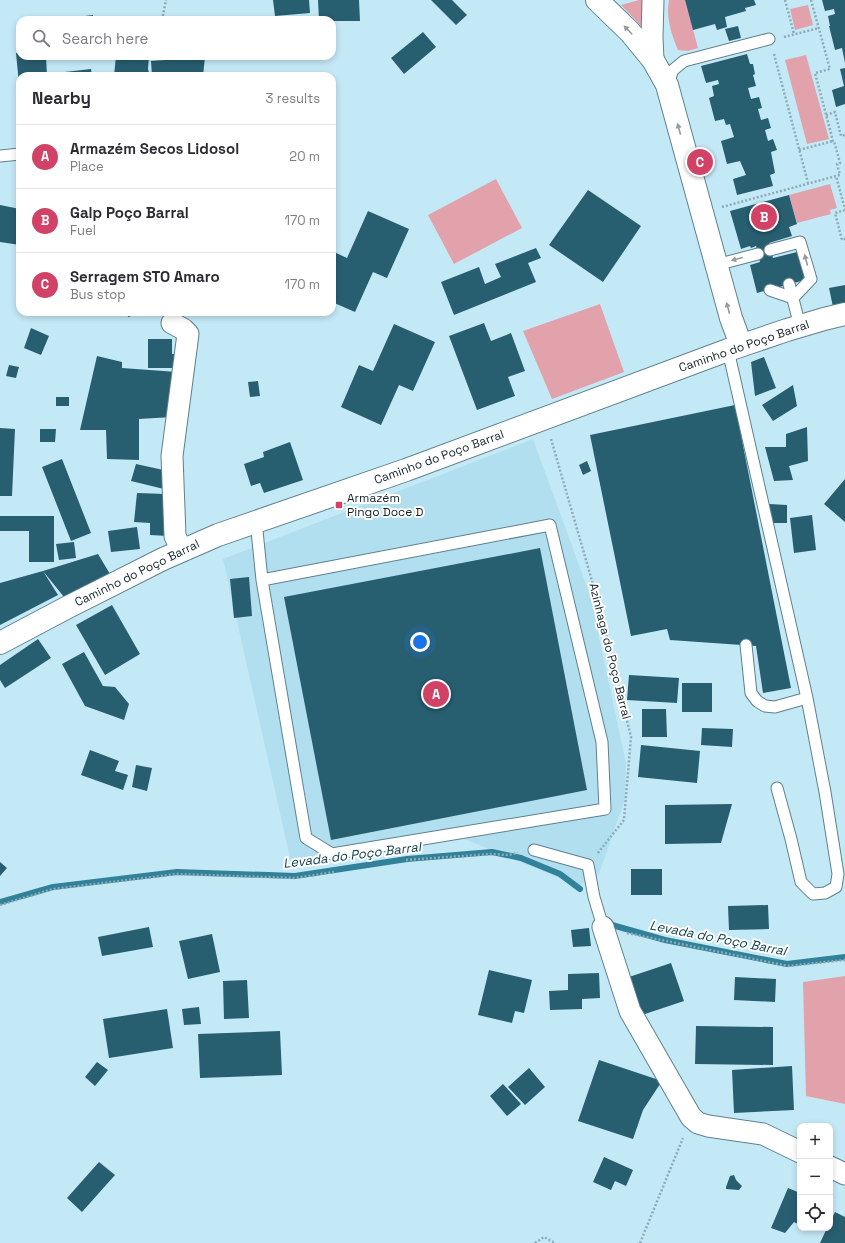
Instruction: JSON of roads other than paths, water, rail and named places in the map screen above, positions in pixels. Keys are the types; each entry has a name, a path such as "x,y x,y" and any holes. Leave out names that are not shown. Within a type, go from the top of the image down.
{"street":[{"path":"597,0 630,32 653,60 667,85 731,318 735,347"},
{"path":"653,0 653,60"},
{"name":"Caminho do Poço Barral","path":"0,643 68,607 218,535 406,470 735,347 800,326 845,314"},
{"path":"172,323 183,329 188,334 172,456 175,536 182,551"},
{"path":"603,927 630,1011 691,1117 698,1123 708,1126 763,1134 797,1151"},
{"path":"833,1168 845,1174"}],"lane":[{"path":"667,85 674,70 684,61 769,39"},
{"path":"0,156 16,154"},
{"path":"777,251 800,242 811,279 793,298"},
{"path":"716,265 758,254"},
{"path":"789,284 800,326"},
{"path":"770,290 793,298"},
{"path":"735,347 825,792 838,874 836,887 825,893 813,894 801,882 777,788"},
{"path":"256,521 262,580 306,838 332,854 605,809 602,742 550,525 262,580"},
{"path":"746,645 751,693 757,701 765,706 775,707 807,698"},
{"path":"534,850 588,865 594,897 603,927"}],"waterway":[{"name":"Levada do Poço Barral","path":"0,902 53,887 177,872 295,876 407,859 492,852 521,858 560,874 580,889"},
{"name":"Levada do Poço Barral","path":"612,925 665,940 787,964 845,957"}],"place":[{"name":"Serragem STO Amaro","path":"700,162"},
{"name":"Galp Poço Barral","path":"764,217"},
{"name":"Armazém Pingo Doce D","path":"339,505"},
{"name":"Armazém Secos Lidosol","path":"436,694"}]}
